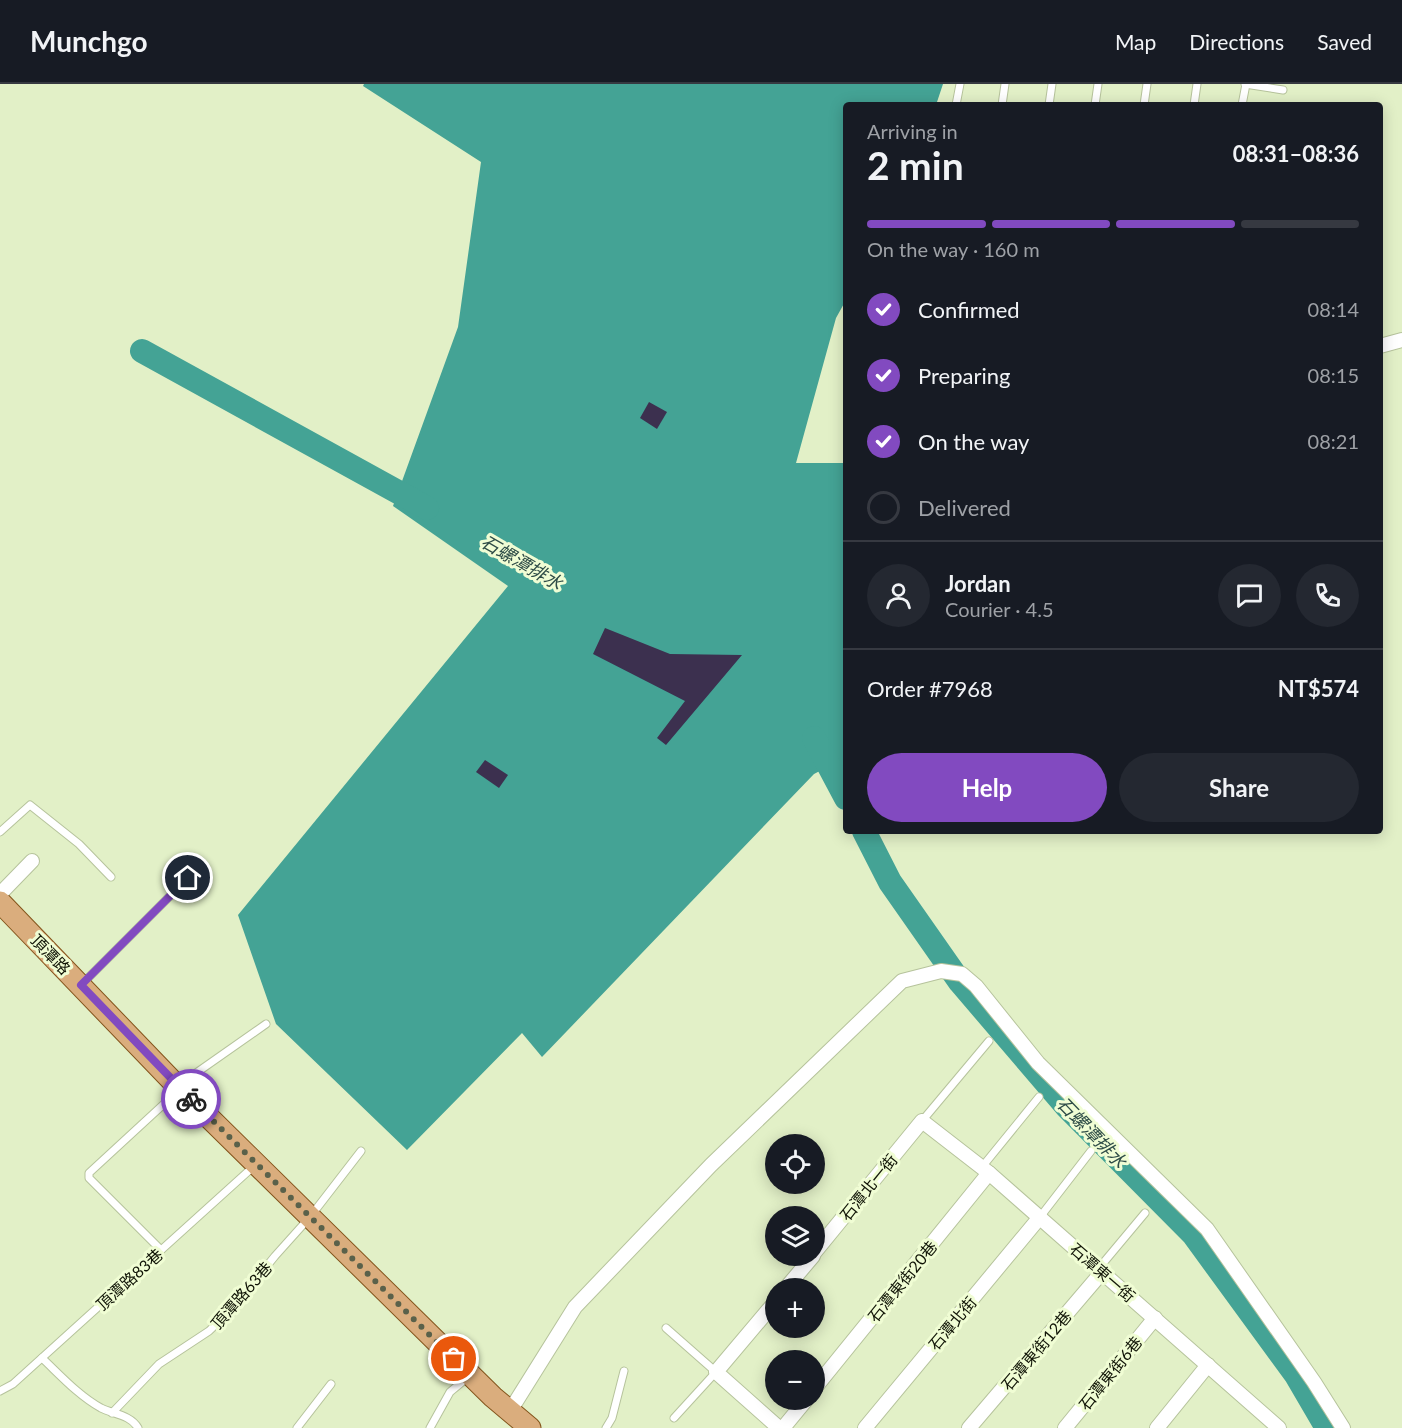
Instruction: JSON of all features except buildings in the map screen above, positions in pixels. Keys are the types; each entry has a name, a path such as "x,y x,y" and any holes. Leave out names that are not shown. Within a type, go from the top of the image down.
{"main road":[{"name":"頂潭路","path":"0,902 178,1088 471,1375 530,1428"}],"street":[{"path":"1383,345 1402,340"},
{"path":"0,894 32,861"},
{"path":"510,1411 575,1307 711,1165 902,981 941,971 962,974 976,986 1038,1063 1208,1229 1343,1428"},
{"name":"石潭東一街","path":"922,1121 985,1170 1101,1269 1279,1428"},
{"name":"石潭北一街","path":"825,1240 922,1121"},
{"name":"石潭東街20巷","path":"825,1375 985,1170"},
{"name":"石潭北街","path":"865,1428 1040,1217"},
{"name":"石潭北一街","path":"794,1278 804,1266"},
{"name":"石潭東街12巷","path":"969,1428 1101,1269"},
{"path":"765,1314 716,1372 776,1427 795,1410"},
{"name":"石潭東街6巷","path":"1065,1428 1155,1318"},
{"path":"1157,1428 1208,1365"}],"lane":[{"path":"957,102 960,84"},
{"path":"1002,102 1005,84"},
{"path":"1049,102 1052,84"},
{"path":"1095,102 1098,84"},
{"path":"1144,102 1147,84"},
{"path":"1194,102 1197,84"},
{"path":"1243,102 1246,84 1283,90"},
{"path":"0,832 30,805 79,844 111,877"},
{"path":"81,985 188,878"},
{"path":"161,1250 92,1182 89,1173 178,1088 267,1024"},
{"path":"922,1121 989,1041"},
{"path":"985,1170 1039,1097"},
{"name":"頂潭路63巷","path":"112,1413 159,1364 220,1322 310,1217 361,1151"},
{"path":"1040,1217 1091,1151"},
{"name":"頂潭路83巷","path":"0,1391 13,1384 256,1164"},
{"path":"1101,1269 1145,1213"},
{"path":"666,1328 716,1372 674,1418"},
{"path":"42,1358 87,1398 112,1413 132,1421 138,1428"},
{"path":"606,1428 612,1418 624,1371"},
{"path":"430,1428 450,1392 471,1375"},
{"path":"297,1428 331,1384"}],"water":[{"path":"364,84 943,84 937,102 843,102 843,305 836,318 796,463 843,463 843,773 837,762 814,774 542,1057 522,1033 407,1150 276,1024 238,915 508,586 393,506 458,327 481,162 363,86"}],"waterway":[{"name":"石螺潭排水","path":"142,351 427,508"},
{"name":"石螺潭排水","path":"814,738 843,792"},
{"name":"石螺潭排水","path":"866,834 890,882 960,982 1066,1106 1193,1234 1296,1375 1327,1428"}],"way so far":[{"path":"191,1099 454,1359"}],"route":[{"path":"188,878 81,985 191,1099"}]}
